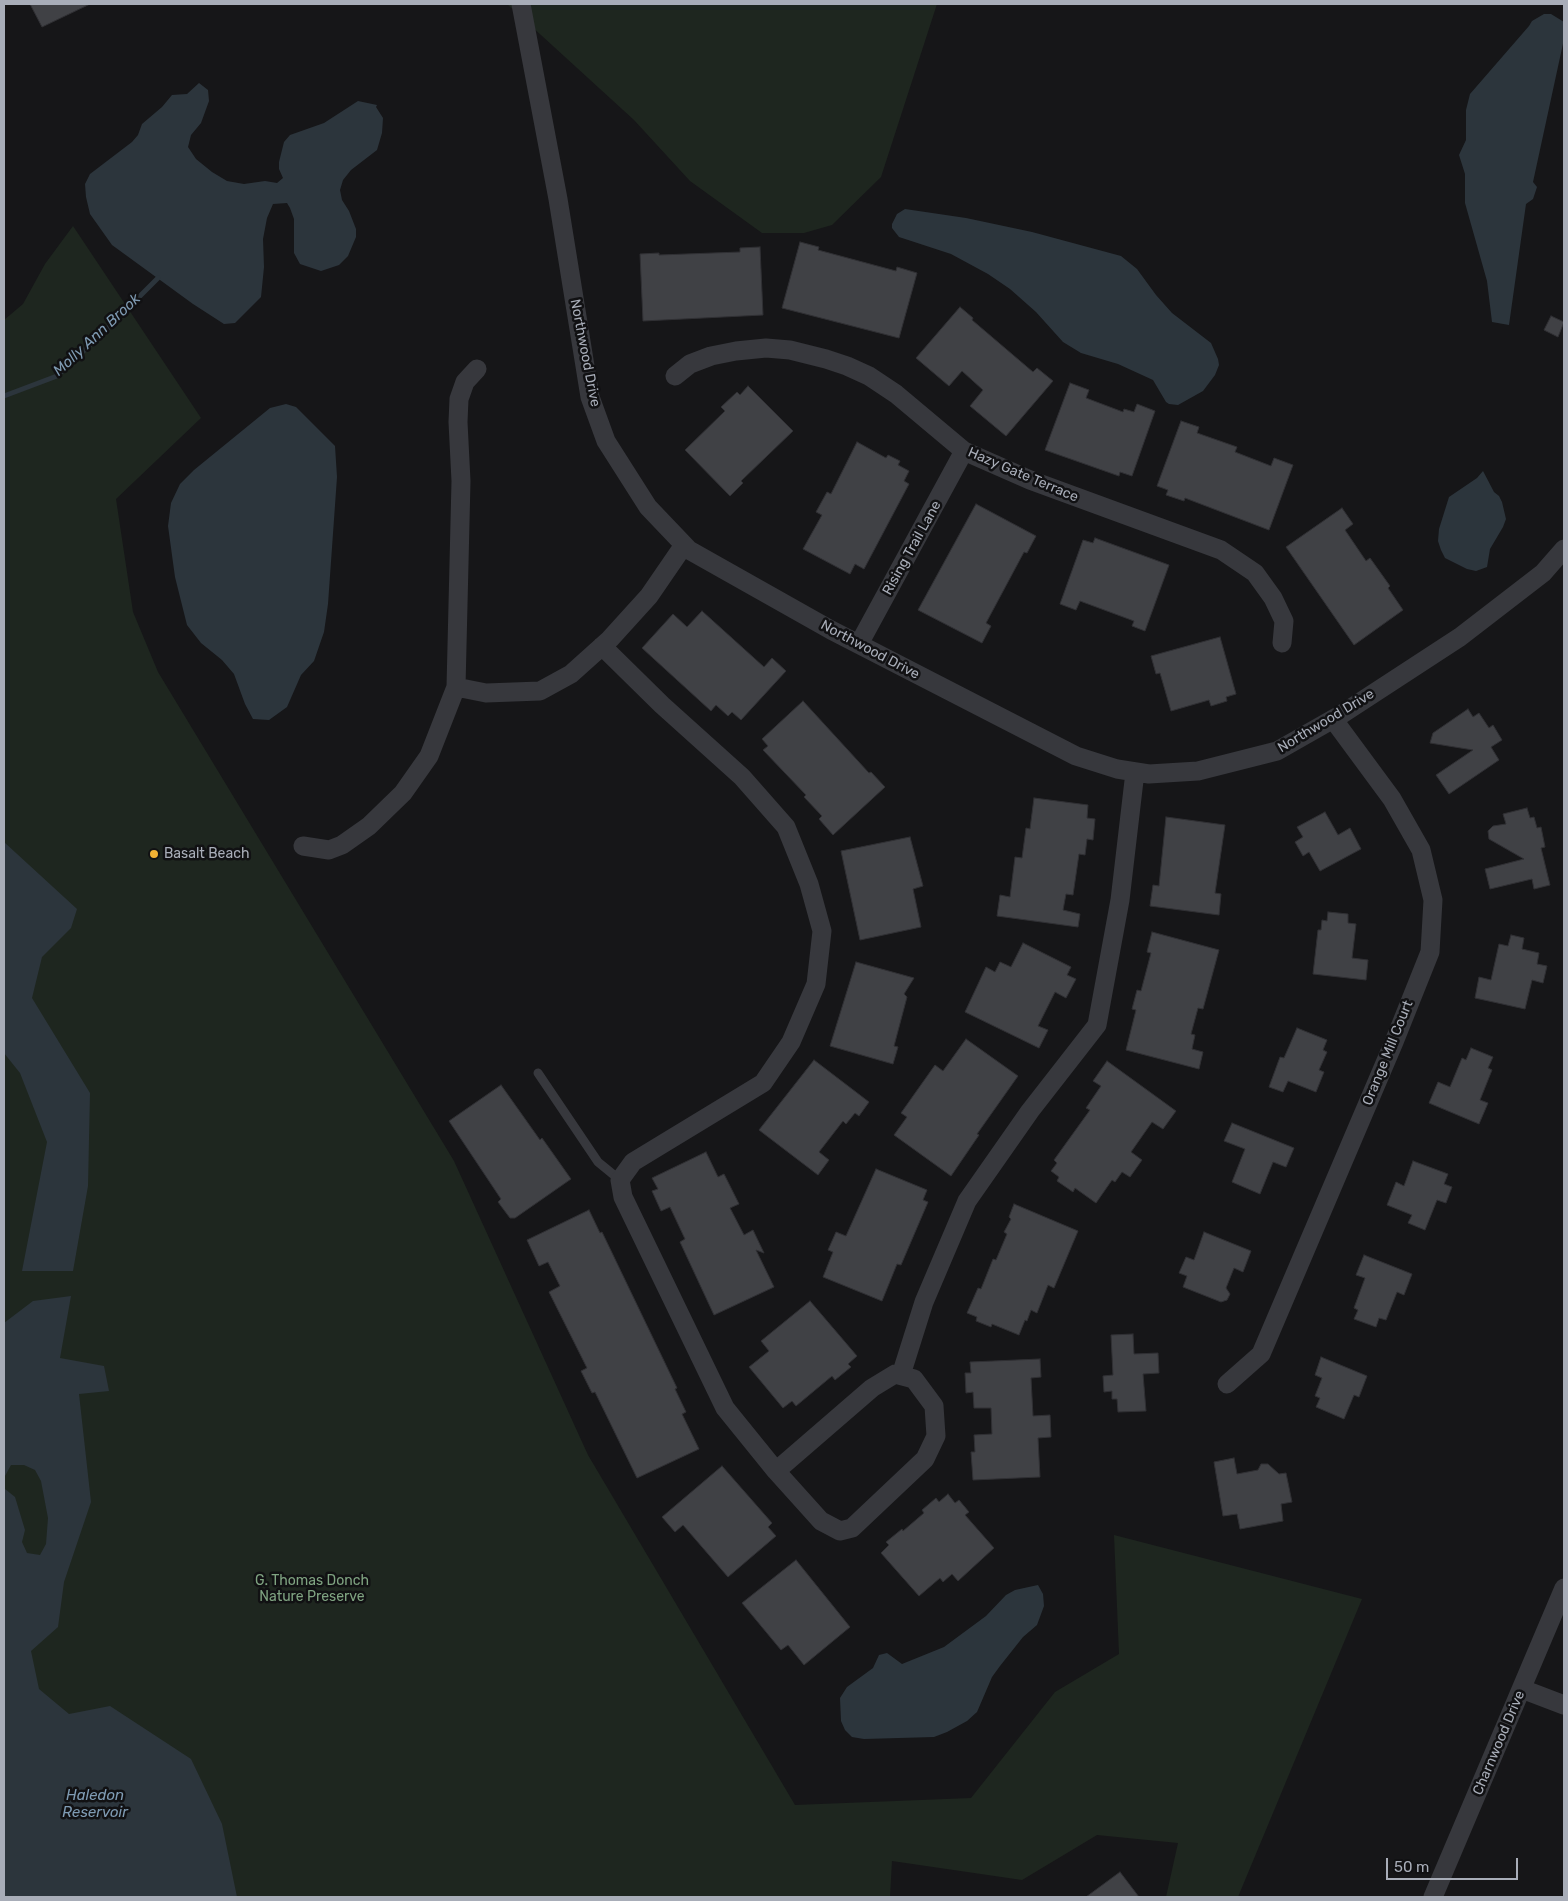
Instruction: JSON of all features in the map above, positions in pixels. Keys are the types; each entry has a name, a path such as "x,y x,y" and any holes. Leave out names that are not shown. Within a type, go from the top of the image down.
{"street":[{"name":"Northwood Drive","path":"521,4 558,199 590,398 606,442 648,507 689,550 859,644 1076,756 1117,769 1149,774 1198,772 1277,751 1332,719 1460,637 1543,573 1564,549"},
{"name":"Hazy Gate Terrace","path":"675,376 690,364 711,356 766,348 782,349 826,359 869,376 896,394 964,451 1030,480 1221,550 1254,573 1273,598 1284,621 1282,643"},
{"path":"303,846 329,850 342,845 369,826 403,793 429,756 456,687 461,481 458,422 459,399 464,382 477,369"},
{"name":"Rising Trail Lane","path":"859,644 964,451"},
{"path":"456,687 486,693 540,691 571,674 602,646 649,596 684,545"},
{"path":"602,646 662,705 742,777 786,828 809,884 822,931 816,984 791,1042 763,1083 633,1162 620,1180 623,1197 725,1408 776,1471 821,1521 840,1531 852,1528 925,1459 936,1436 934,1406 914,1379 895,1374 872,1388 776,1471"},
{"name":"Orange Mill Court","path":"1227,1384 1260,1354 1394,1042 1430,952 1433,900 1421,850 1392,799 1332,719"},
{"path":"901,1375 924,1302 967,1201 1030,1111 1097,1025 1120,900 1135,772"},
{"name":"Charnwood Drive","path":"1433,1897 1564,1588"},
{"path":"1522,1689 1564,1705"}],"lane":[{"path":"538,1073 598,1162 620,1180"}],"green space":[{"path":"507,4 937,4 881,177 832,225 804,233 762,233 690,181 634,120"},
{"name":"G. Thomas Donch Nature Preserve","path":"73,226 201,418 116,499 133,612 158,672 454,1161 588,1455 795,1805 971,1798 1055,1692 1119,1654 1114,1535 1362,1599 1238,1897 1166,1897 1178,1843 1097,1835 1022,1880 892,1861 890,1897 4,1897 4,320 23,304 45,264"}],"water":[{"path":"1544,14 1551,14 1564,22 1564,39 1533,182 1537,187 1533,199 1526,204 1509,325 1492,322 1487,281 1465,203 1465,174 1459,155 1466,140 1466,110 1470,94 1532,21"},
{"path":"199,83 208,90 209,101 201,123 191,135 188,147 196,159 227,181 244,184 265,181 277,183 283,178 279,169 279,162 284,142 290,135 324,123 358,101 377,105 376,107 383,118 382,133 377,150 351,170 343,180 340,190 342,200 349,211 356,229 356,237 348,256 339,265 321,271 300,264 294,253 294,219 290,208 287,203 273,204 267,218 263,239 264,267 261,297 235,323 224,324 193,304 112,245 90,214 86,197 85,184 90,174 132,142 138,135 142,124 162,107 172,95 187,94"},
{"path":"905,209 966,218 1032,232 1121,256 1137,269 1172,313 1211,343 1219,365 1215,375 1203,391 1178,405 1169,404 1153,380 1118,364 1081,353 1063,342 1036,312 1010,289 988,274 951,254 899,237 892,228 892,224 897,214"},
{"path":"286,404 296,407 335,446 337,477 328,604 324,632 314,661 301,675 287,707 269,720 253,719 245,704 234,674 222,660 201,643 187,625 175,577 168,526 171,503 180,484 194,470 270,408"},
{"path":"1483,471 1494,492 1502,502 1506,519 1490,549 1487,567 1476,571 1467,569 1445,558 1438,541 1439,529 1449,497 1477,478"},
{"path":"4,842 77,909 71,928 42,957 32,998 90,1093 88,1186 73,1271 22,1271 47,1142 20,1073 4,1053"},
{"name":"Haledon Reservoir","path":"71,1296 60,1358 104,1366 109,1391 79,1394 91,1502 64,1582 58,1627 31,1651 39,1689 69,1714 110,1706 191,1759 222,1824 237,1897 4,1897 4,1323 33,1301","holes":["11,1465 24,1465 35,1470 41,1481 48,1518 46,1544 40,1555 27,1553 22,1542 25,1530 15,1497 5,1489 5,1476"]},
{"path":"1038,1585 1043,1594 1044,1606 1037,1625 1023,1637 1000,1666 992,1677 977,1712 967,1721 934,1737 864,1739 852,1737 845,1730 841,1721 840,1698 847,1687 873,1668 879,1655 887,1653 902,1664 944,1647 986,1616 1006,1595 1015,1590"}],"building":[{"path":"30,4 90,4 42,27"},
{"path":"800,242 819,247 818,250 896,271 897,267 917,273 899,338 782,308"},
{"path":"760,247 763,315 643,321 640,254 740,252 740,248"},
{"path":"960,307 973,318 972,320 1033,372 1037,368 1053,381 1006,436 970,406 983,390 962,371 949,386 916,358"},
{"path":"1551,316 1564,322 1558,337 1544,330"},
{"path":"1070,383 1089,390 1086,398 1123,412 1124,409 1134,412 1137,404 1155,411 1132,476 1120,472 1119,476 1045,450"},
{"path":"748,386 793,431 741,481 743,483 730,496 685,450 725,411 721,407 737,392 740,395"},
{"path":"1181,421 1199,427 1197,433 1237,447 1235,452 1271,466 1274,458 1293,465 1269,530 1185,498 1184,501 1166,495 1168,490 1157,486"},
{"path":"857,442 886,458 888,455 900,461 898,465 909,471 904,481 909,484 864,569 855,564 850,574 803,549 822,515 816,512 827,492 831,494"},
{"path":"976,504 1036,536 1027,553 1024,552 986,623 991,626 982,643 918,610"},
{"path":"1342,508 1353,524 1345,530 1366,561 1370,558 1390,586 1388,588 1403,610 1354,645 1286,547"},
{"path":"1095,538 1169,565 1145,631 1132,626 1134,621 1080,601 1076,610 1060,604 1083,540 1093,543"},
{"path":"702,611 764,667 772,658 786,671 741,720 732,712 728,716 716,705 711,711 642,648 673,614 687,627"},
{"path":"1220,637 1236,694 1226,697 1227,701 1211,706 1209,700 1171,711 1160,673 1156,674 1151,656"},
{"path":"803,701 869,773 871,772 885,787 833,835 819,819 822,816 804,797 806,795 763,750 768,746 762,739"},
{"path":"1468,709 1473,717 1479,713 1489,728 1493,725 1502,740 1491,747 1499,760 1449,794 1436,775 1473,750 1430,743 1433,733"},
{"path":"1034,798 1088,805 1087,818 1095,819 1093,840 1087,839 1085,855 1079,854 1073,895 1066,894 1063,910 1080,914 1078,927 997,916 1000,895 1010,897 1015,857 1022,858 1026,828 1030,829"},
{"path":"1527,808 1530,818 1534,817 1537,828 1541,827 1545,847 1541,848 1550,885 1534,889 1532,879 1490,889 1485,869 1524,859 1489,839 1488,831 1493,826 1506,824 1503,814"},
{"path":"1325,812 1338,835 1350,828 1361,849 1320,871 1309,852 1303,856 1295,842 1303,837 1297,827"},
{"path":"1166,817 1225,825 1215,893 1221,894 1219,915 1150,906 1153,885 1159,886"},
{"path":"910,837 923,886 913,889 921,927 860,940 841,851"},
{"path":"1328,912 1348,914 1348,923 1356,924 1352,958 1368,960 1366,980 1313,974 1318,930 1321,930 1322,920 1327,921"},
{"path":"1152,932 1219,950 1203,1009 1198,1008 1191,1034 1195,1035 1192,1049 1203,1052 1199,1069 1126,1050 1136,1010 1132,1009 1137,990 1141,991 1151,953 1147,952"},
{"path":"1511,935 1524,938 1522,949 1539,953 1537,964 1547,966 1543,983 1532,980 1525,1009 1475,998 1479,977 1491,980 1499,944 1508,946"},
{"path":"1023,943 1071,967 1067,975 1076,979 1066,998 1055,992 1038,1026 1048,1030 1039,1048 965,1012 986,967 995,972 1000,962 1011,967"},
{"path":"856,962 914,978 904,994 907,997 894,1046 898,1047 893,1064 830,1046"},
{"path":"1297,1028 1327,1040 1323,1050 1327,1052 1319,1070 1324,1072 1316,1092 1288,1081 1283,1092 1269,1087 1280,1057 1284,1058"},
{"path":"966,1039 1018,1076 977,1134 979,1135 951,1176 894,1135 907,1117 901,1113 935,1065 943,1071"},
{"path":"1471,1048 1493,1057 1488,1068 1492,1070 1480,1100 1488,1103 1479,1124 1429,1103 1438,1082 1450,1087 1462,1058 1466,1060"},
{"path":"814,1060 869,1102 859,1116 855,1113 846,1124 843,1121 819,1152 829,1160 818,1175 759,1130"},
{"path":"1107,1061 1176,1111 1163,1129 1152,1122 1131,1152 1142,1160 1130,1177 1122,1172 1115,1182 1112,1180 1096,1203 1075,1188 1073,1192 1057,1181 1059,1177 1051,1171 1057,1163 1054,1160 1090,1110 1086,1108 1101,1086 1093,1081"},
{"path":"501,1085 540,1140 542,1138 571,1179 515,1218 510,1218 498,1202 501,1199 449,1121"},
{"path":"1232,1123 1294,1148 1286,1167 1273,1162 1260,1194 1232,1182 1245,1149 1224,1141"},
{"path":"706,1152 718,1177 724,1174 739,1204 730,1208 744,1235 753,1230 764,1253 756,1250 774,1287 714,1315 680,1242 685,1239 670,1207 661,1211 652,1191 658,1189 652,1178"},
{"path":"1413,1161 1448,1174 1444,1184 1452,1187 1446,1203 1437,1200 1425,1230 1408,1223 1412,1215 1387,1205 1396,1182 1404,1186"},
{"path":"876,1169 927,1190 923,1200 928,1202 901,1265 897,1264 882,1301 823,1277 833,1252 828,1250 836,1232 846,1236"},
{"path":"1014,1204 1078,1231 1054,1288 1048,1285 1037,1313 1031,1310 1019,1335 992,1324 991,1327 976,1321 977,1317 967,1313 978,1288 981,1289 993,1259 996,1260 1007,1234 1004,1232 1011,1219 1009,1217"},
{"path":"589,1210 600,1233 602,1232 677,1388 675,1389 686,1412 682,1414 699,1449 637,1478 595,1392 592,1393 581,1371 587,1368 549,1292 560,1286 548,1262 539,1266 527,1240"},
{"path":"1204,1232 1251,1251 1243,1272 1234,1268 1226,1288 1230,1294 1227,1300 1221,1302 1183,1287 1187,1276 1179,1273 1186,1257 1194,1260"},
{"path":"1364,1255 1412,1274 1404,1295 1397,1292 1386,1320 1379,1318 1376,1327 1354,1319 1358,1310 1354,1308 1365,1278 1356,1275"},
{"path":"810,1301 857,1356 848,1364 851,1367 835,1380 832,1376 796,1406 792,1401 783,1408 749,1367 769,1351 761,1341"},
{"path":"1133,1334 1134,1354 1158,1353 1159,1373 1143,1374 1146,1411 1118,1412 1117,1399 1112,1399 1112,1391 1104,1392 1103,1376 1113,1375 1111,1335"},
{"path":"1321,1357 1367,1376 1359,1397 1354,1395 1344,1419 1316,1407 1320,1398 1315,1396 1322,1378 1315,1375"},
{"path":"1040,1359 1041,1377 1031,1378 1033,1416 1050,1415 1051,1437 1038,1438 1040,1477 973,1480 971,1452 975,1452 974,1435 992,1434 991,1408 974,1408 973,1392 966,1393 965,1373 971,1373 970,1362"},
{"path":"1234,1458 1237,1474 1258,1470 1261,1464 1268,1464 1279,1474 1286,1473 1292,1502 1281,1504 1283,1521 1240,1529 1237,1514 1223,1516 1214,1462"},
{"path":"722,1466 772,1523 768,1527 776,1536 728,1577 683,1525 675,1532 662,1517"},
{"path":"948,1494 955,1503 959,1500 969,1512 965,1515 994,1548 958,1581 952,1574 943,1582 940,1578 919,1596 881,1553 889,1545 886,1542 902,1529 903,1531 924,1513 922,1510 936,1498 939,1502"},
{"path":"796,1560 850,1627 804,1665 788,1645 781,1650 742,1603"},
{"path":"1120,1872 1139,1897 1086,1897"}],"waterway":[{"name":"Molly Ann Brook","path":"4,396 57,376 158,278"}],"place":[{"name":"Basalt Beach","path":"154,854"}]}
